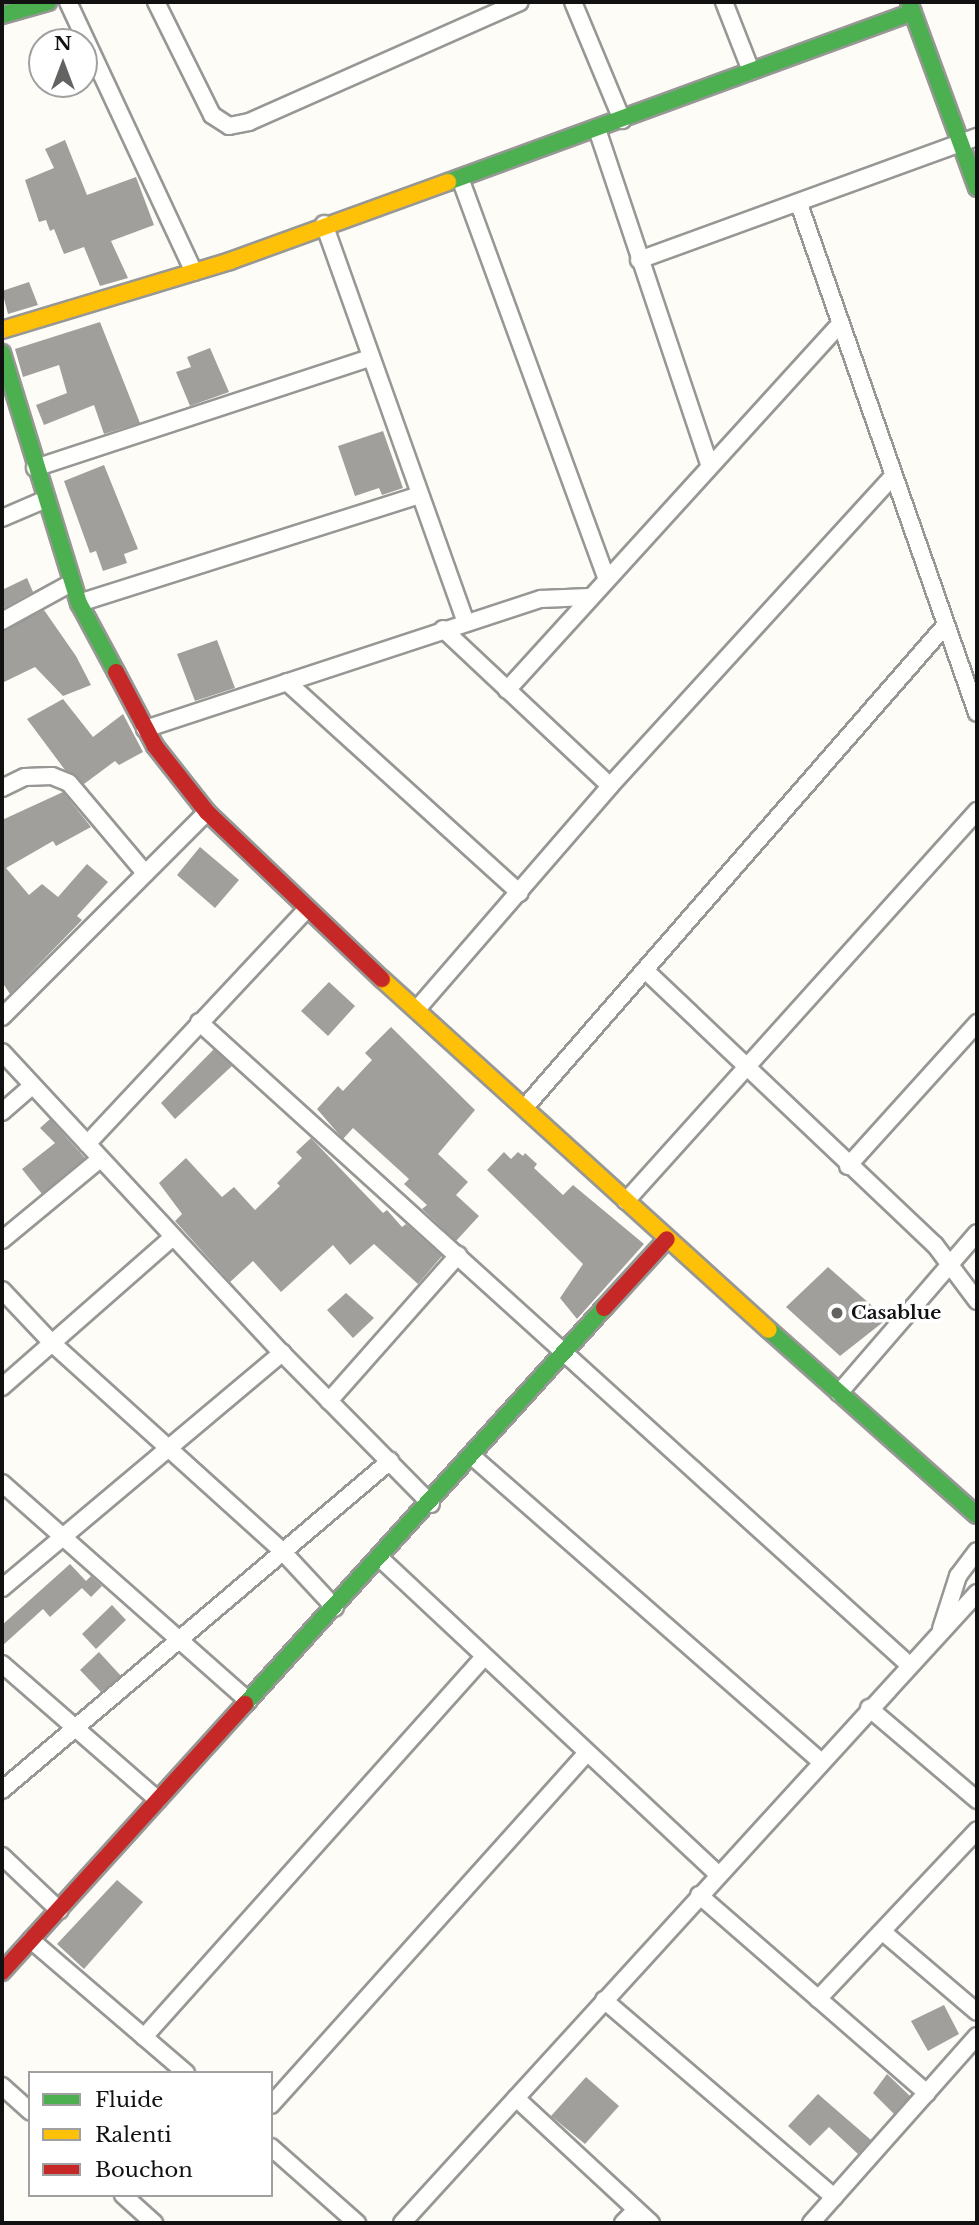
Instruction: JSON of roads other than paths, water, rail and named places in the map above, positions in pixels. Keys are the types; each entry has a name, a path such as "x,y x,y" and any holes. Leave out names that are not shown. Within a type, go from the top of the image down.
{"street":[{"path":"2,15 23,5 48,2"},
{"path":"68,2 194,272"},
{"path":"156,2 212,114 229,126 249,122 520,2"},
{"path":"573,2 622,120"},
{"path":"724,2 751,71"},
{"path":"2,330 194,272 460,178 622,120 911,7 969,140 977,188"},
{"path":"597,129 710,467"},
{"path":"639,260 969,140"},
{"path":"460,178 607,579"},
{"path":"799,204 944,627 977,713"},
{"path":"324,224 465,621"},
{"path":"507,690 840,324"},
{"path":"2,353 44,500 79,603 145,729 207,812 306,910 526,1105 667,1239 977,1515"},
{"path":"35,468 370,358"},
{"path":"418,1008 610,786 893,476"},
{"path":"79,603 419,495"},
{"path":"2,518 44,500"},
{"path":"2,621 71,583"},
{"path":"145,729 465,621 558,595 589,597"},
{"path":"526,1105 944,627"},
{"path":"443,629 610,786"},
{"path":"286,682 520,893"},
{"path":"2,788 25,777 52,776 69,783 145,873"},
{"path":"626,1201 977,811"},
{"path":"2,1017 207,812"},
{"path":"87,1144 306,910"},
{"path":"645,970 950,1264 977,1301"},
{"path":"199,1022 566,1350 908,1664"},
{"path":"848,1166 977,1023"},
{"path":"2,1052 282,1353 430,1504"},
{"path":"2,1112 33,1086"},
{"path":"2,1240 100,1159"},
{"path":"839,1393 977,1233"},
{"path":"2,1387 173,1237"},
{"path":"2,1972 381,1559 667,1239"},
{"path":"329,1401 458,1255"},
{"path":"2,1290 52,1343 283,1552 335,1608"},
{"path":"2,1588 282,1353"},
{"path":"473,1457 820,1761"},
{"path":"2,1790 390,1461"},
{"path":"2,1483 175,1641 248,1701"},
{"path":"941,1631 958,1576 977,1550"},
{"path":"381,1559 718,1874"},
{"path":"402,2223 908,1664 977,1594"},
{"path":"144,2037 484,1657"},
{"path":"2,1664 72,1730 158,1800"},
{"path":"869,1708 977,1800"},
{"path":"273,2103 587,1753"},
{"path":"818,1999 977,1830"},
{"path":"2,1856 59,1910"},
{"path":"699,1895 927,2093"},
{"path":"883,1932 977,2012"},
{"path":"31,1940 184,2071"},
{"path":"604,2000 834,2197"},
{"path":"811,2223 977,2036"},
{"path":"2,2086 28,2109"},
{"path":"516,2098 651,2223"},
{"path":"273,2149 357,2223"},
{"path":"125,2197 154,2223"},
{"path":"622,2223 636,2210"}],"place":[{"name":"Casablue","path":"837,1313"}]}
